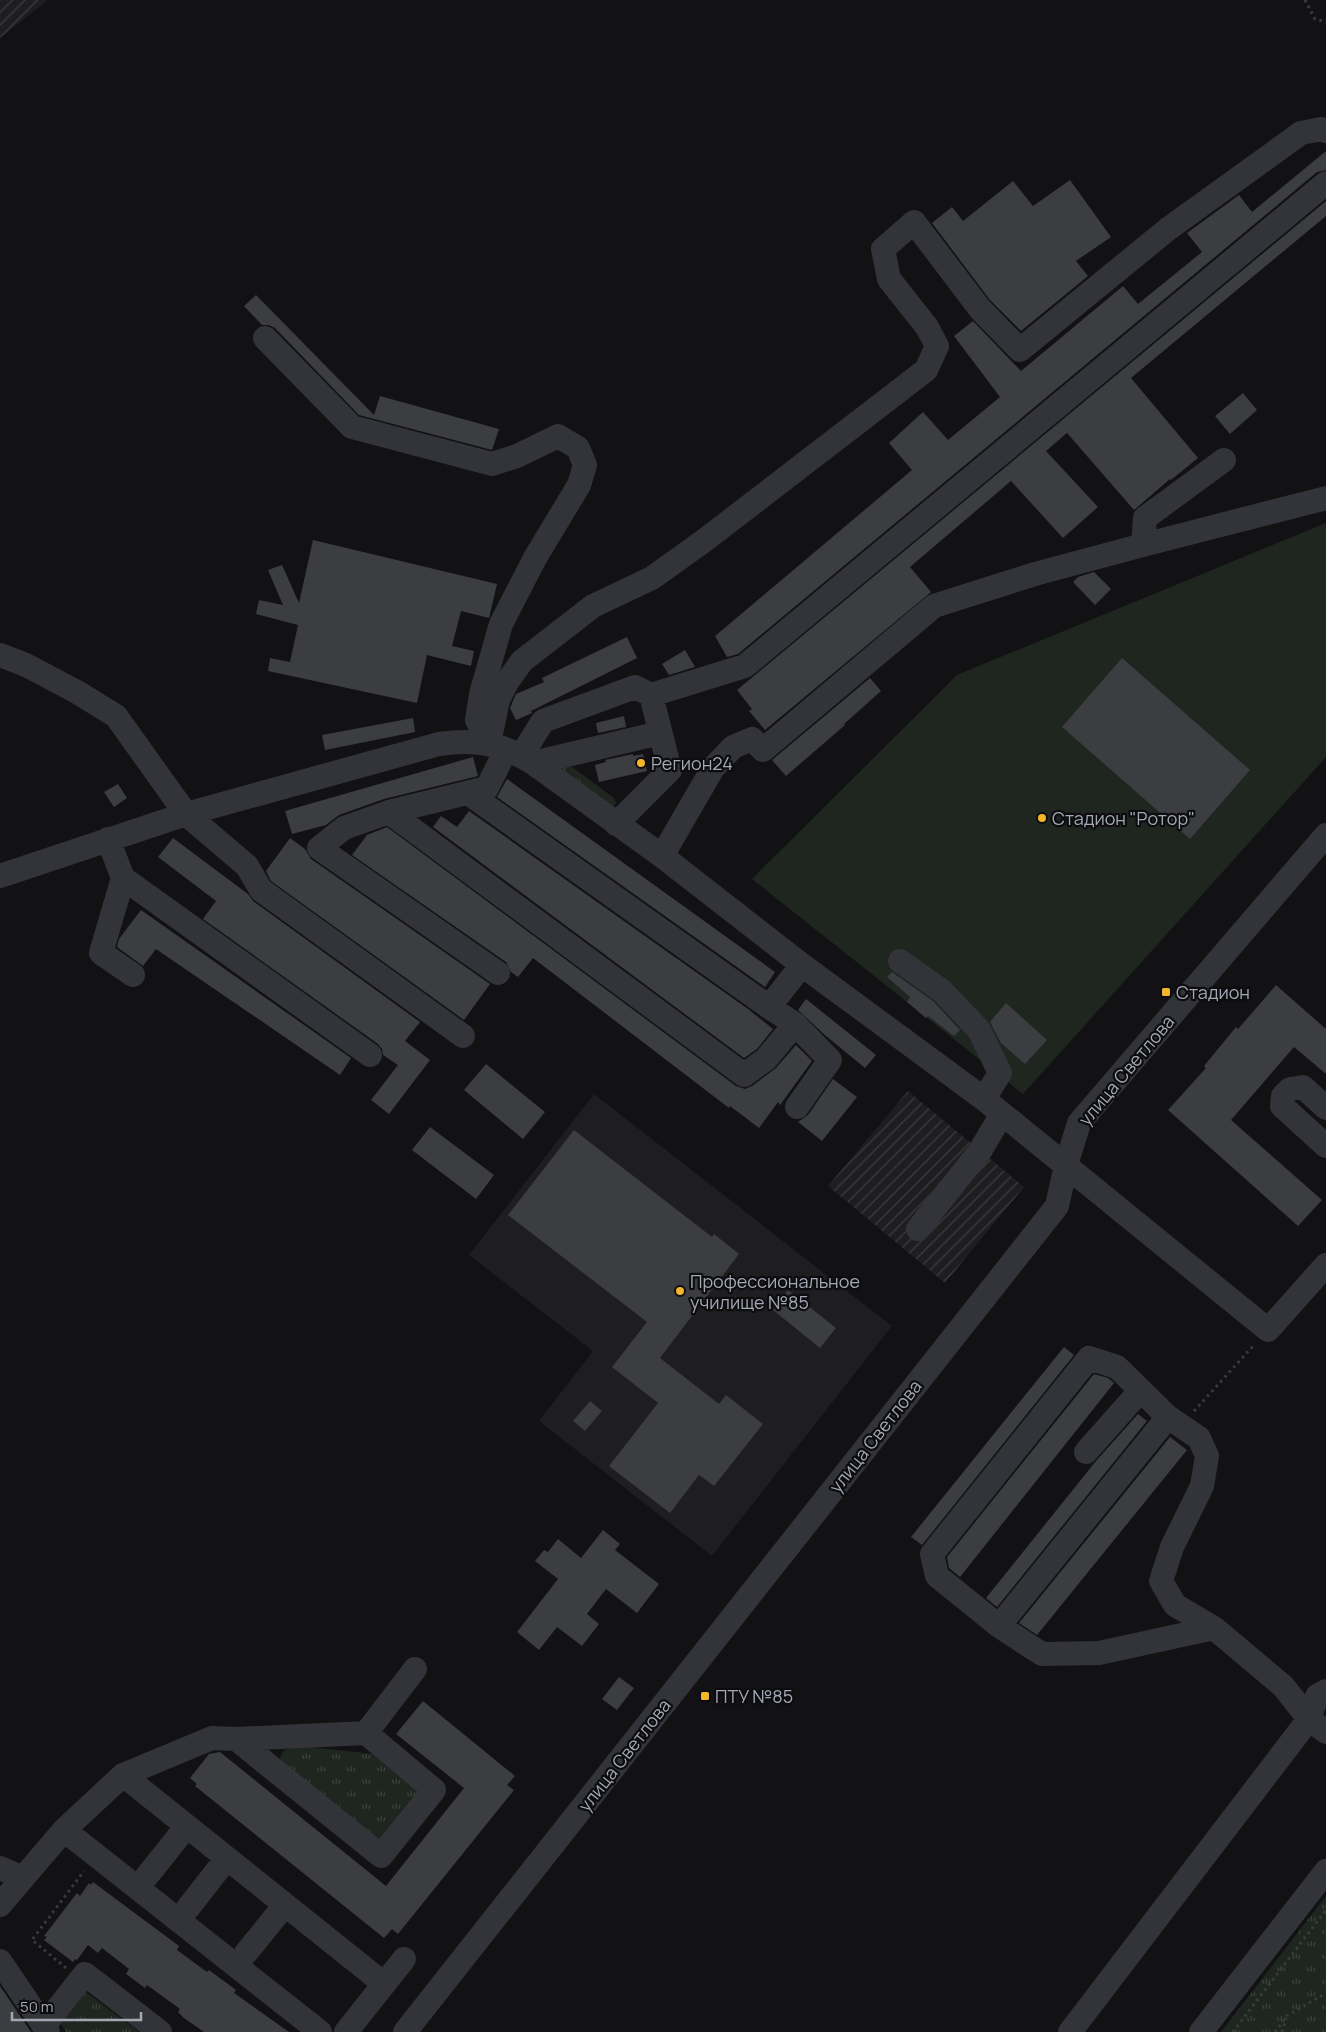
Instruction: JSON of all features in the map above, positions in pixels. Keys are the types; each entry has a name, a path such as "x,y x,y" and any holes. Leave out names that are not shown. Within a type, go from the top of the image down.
{"street":[{"path":"512,753 498,700 507,682 522,661 593,606 652,578 705,540 926,370 937,346 927,326 889,278 883,249 914,222 980,309 1020,350 1168,229 1301,133 1321,129 1326,130"},
{"path":"498,974 319,848 344,828 389,812 486,788 512,753 543,721 634,687 651,695 745,666 1326,182"},
{"path":"265,338 352,427 492,464 517,456 558,436 578,448 585,465 579,485 534,558 501,624 481,694 477,720 512,753 662,856 993,1107 1066,1164 1268,1330 1326,1265"},
{"path":"1143,545 1145,518 1224,460"},
{"path":"662,856 713,768 733,747 752,739 763,750 934,606 1036,574 1326,498"},
{"path":"0,655 26,665 116,716 186,814 247,866 261,890 464,1036"},
{"path":"616,824 670,770 651,695"},
{"path":"0,876 186,814 439,744 463,741 512,753 660,733"},
{"path":"468,793 795,1024 830,1060 797,1107"},
{"path":"389,812 744,1076 766,1059 795,1024"},
{"name":"улица Светлова","path":"405,2032 1057,1206 1066,1164 1078,1123 1326,835"},
{"path":"108,840 123,878 370,1055"},
{"path":"123,878 101,953 133,975"},
{"path":"900,961 942,991 979,1030 1000,1073 993,1107 980,1151 918,1229"},
{"path":"770,1007 802,964"},
{"path":"1326,1108 1303,1087 1290,1089 1283,1096 1282,1106 1326,1146"},
{"path":"1214,1628 1099,1654 1042,1654 999,1626 937,1576 932,1554 1089,1358 1117,1367 1140,1391 1174,1421 1199,1438 1207,1456 1202,1486 1172,1547 1161,1581 1175,1605 1214,1628 1284,1686 1317,1725"},
{"path":"1086,1452 1140,1391"},
{"path":"999,1626 1174,1421"},
{"path":"366,1733 415,1669"},
{"path":"1070,2032 1317,1725 1318,1696 1326,1691"},
{"path":"0,1905 64,1830 123,1775 212,1738 236,1739 366,1733 434,1790 381,1856 236,1739"},
{"path":"123,1775 383,1983"},
{"path":"147,1876 187,1826"},
{"path":"64,1830 320,2032"},
{"path":"188,1908 227,1858"},
{"path":"0,1868 23,1878"},
{"path":"1201,2032 1326,1871"},
{"path":"246,1954 285,1905"},
{"path":"346,2032 383,1983 404,1959"},
{"path":"0,1961 46,2029 85,1974 160,2032"}],"path":[{"path":"1305,0 1315,19 1326,22"},
{"path":"1174,1421 1268,1330"},
{"path":"69,1970 32,1940 88,1867"},
{"path":"1233,2032 1326,1910"},
{"path":"1275,2032 1287,2016 1326,1993"},
{"path":"1282,2032 1287,2016"}],"shaded area":[{"path":"0,0 48,0 0,38"},
{"path":"908,1091 1024,1187 945,1283 828,1186"},
{"name":"Профессиональное училище №85","path":"594,1094 892,1326 712,1556 539,1421 593,1351 469,1255"}],"green space":[{"name":"Стадион \"Ротор\"","path":"1326,523 1326,757 1023,1094 752,879 957,675"},
{"path":"565,766 572,767 614,798 616,803 614,806 610,806 560,770"},
{"path":"299,1746 383,1755 423,1792 380,1844 281,1767 280,1758 284,1750"},
{"path":"1326,1896 1326,2032 1221,2032"},
{"path":"86,1992 139,2032 66,2032 61,2024"}],"building":[{"path":"1326,151 1326,170 1317,172 738,654 727,657 715,636 912,470 889,443 923,412 948,440 1000,397 954,336 973,321 1021,371 1123,286 1138,304 1202,252 1187,233 1239,195 1252,212"},
{"path":"1070,180 1111,237 1076,261 1088,276 1021,331 990,300 932,223 952,207 963,221 1013,181 1033,206"},
{"path":"1326,201 1326,216 1131,378 1198,458 1134,510 1067,433 1046,451 1098,507 1063,538 1011,481 910,567 931,592 765,730 749,711 752,709 737,690"},
{"path":"256,295 374,415 380,396 499,429 492,450 359,415 275,328 269,325 262,325 244,306"},
{"path":"1243,393 1257,410 1230,434 1215,416"},
{"path":"313,540 497,584 489,618 461,611 452,646 474,651 471,666 427,655 417,703 268,671 270,658 290,662 298,625 256,614 259,600 283,605 268,570 282,565 299,603"},
{"path":"1094,572 1111,589 1095,605 1073,582 1078,577"},
{"path":"627,637 637,658 516,720 510,708 516,694 544,682 542,678"},
{"path":"685,650 695,667 669,675 662,664"},
{"path":"1122,658 1250,770 1190,839 1062,727"},
{"path":"870,678 881,691 786,776 772,760"},
{"path":"624,716 626,727 598,733 596,723"},
{"path":"413,718 415,732 325,750 322,735"},
{"path":"633,754 633,756 643,754 647,771 599,782 595,765 606,762 605,760"},
{"path":"473,757 478,776 384,799 339,815 326,825 292,834 285,811"},
{"path":"507,779 775,972 765,987 497,797"},
{"path":"118,784 127,798 114,807 104,792"},
{"path":"469,811 748,1009 773,1029 757,1049 744,1058 433,827 441,816 457,827"},
{"path":"387,827 736,1086 745,1089 752,1086 776,1068 796,1045 812,1061 780,1105 778,1102 759,1128 730,1106 729,1108 533,958 518,977 511,972 506,962 352,855 367,835"},
{"path":"173,838 248,894 253,901 420,1022 405,1041 430,1060 389,1114 371,1100 398,1065 383,1055 382,1049 378,1044 203,919 216,901 158,857"},
{"path":"290,838 305,849 311,859 490,984 464,1020 271,881 266,871"},
{"path":"141,910 351,1058 340,1075 156,949 143,966 117,947 119,939"},
{"path":"892,972 933,1001 960,1030 954,1036 928,1016 926,1018 907,1002 910,997 887,977"},
{"path":"1276,985 1326,1029 1326,1074 1294,1047 1231,1120 1322,1200 1298,1226 1168,1110 1206,1068 1204,1066 1236,1027 1238,1029"},
{"path":"806,999 876,1055 865,1068 798,1010"},
{"path":"1006,1003 1047,1040 1025,1064 1001,1043 990,1022"},
{"path":"486,1064 545,1112 523,1139 464,1090"},
{"path":"833,1079 857,1097 822,1141 798,1122 808,1115"},
{"path":"430,1127 494,1175 476,1199 412,1150"},
{"path":"574,1130 712,1237 714,1234 739,1254 660,1358 719,1404 726,1395 763,1424 714,1486 699,1475 670,1513 609,1466 658,1403 612,1367 647,1322 508,1215"},
{"path":"788,1290 836,1328 820,1348 773,1310"},
{"path":"1064,1347 1074,1355 922,1545 911,1537"},
{"path":"1094,1374 1108,1378 1114,1383 960,1577 949,1568 947,1557"},
{"path":"590,1401 602,1411 585,1431 573,1421"},
{"path":"1138,1414 1147,1421 997,1607 986,1598 1096,1461"},
{"path":"1170,1437 1187,1450 1037,1635 1019,1623"},
{"path":"603,1530 620,1544 615,1550 659,1584 637,1613 606,1589 587,1614 599,1624 582,1646 557,1627 539,1650 517,1632 558,1579 535,1561 544,1550 548,1552 558,1539 581,1558"},
{"path":"619,1677 634,1688 617,1710 602,1699"},
{"path":"423,1701 515,1776 507,1785 514,1790 398,1934 392,1929 384,1938 195,1786 197,1784 190,1778 209,1754 220,1752 386,1886 464,1788 396,1734"},
{"path":"93,1882 179,1946 177,1950 207,1972 209,1970 236,1990 234,1993 289,2032 204,2032 184,2018 178,2012 180,2009 147,1985 145,1988 126,1974 129,1969 102,1948 98,1953 88,1945 77,1960 75,1959 73,1962 44,1940 47,1937 44,1936 77,1893 80,1896 89,1883 91,1885"},
{"path":"0,1986 31,2032 0,2032"}],"place":[{"name":"Регион24","path":"641,763"},
{"name":"Стадион \"Ротор\"","path":"1042,818"},
{"name":"Стадион","path":"1166,992"},
{"name":"Профессиональное училище №85","path":"680,1291"},
{"name":"ПТУ №85","path":"705,1696"}]}
